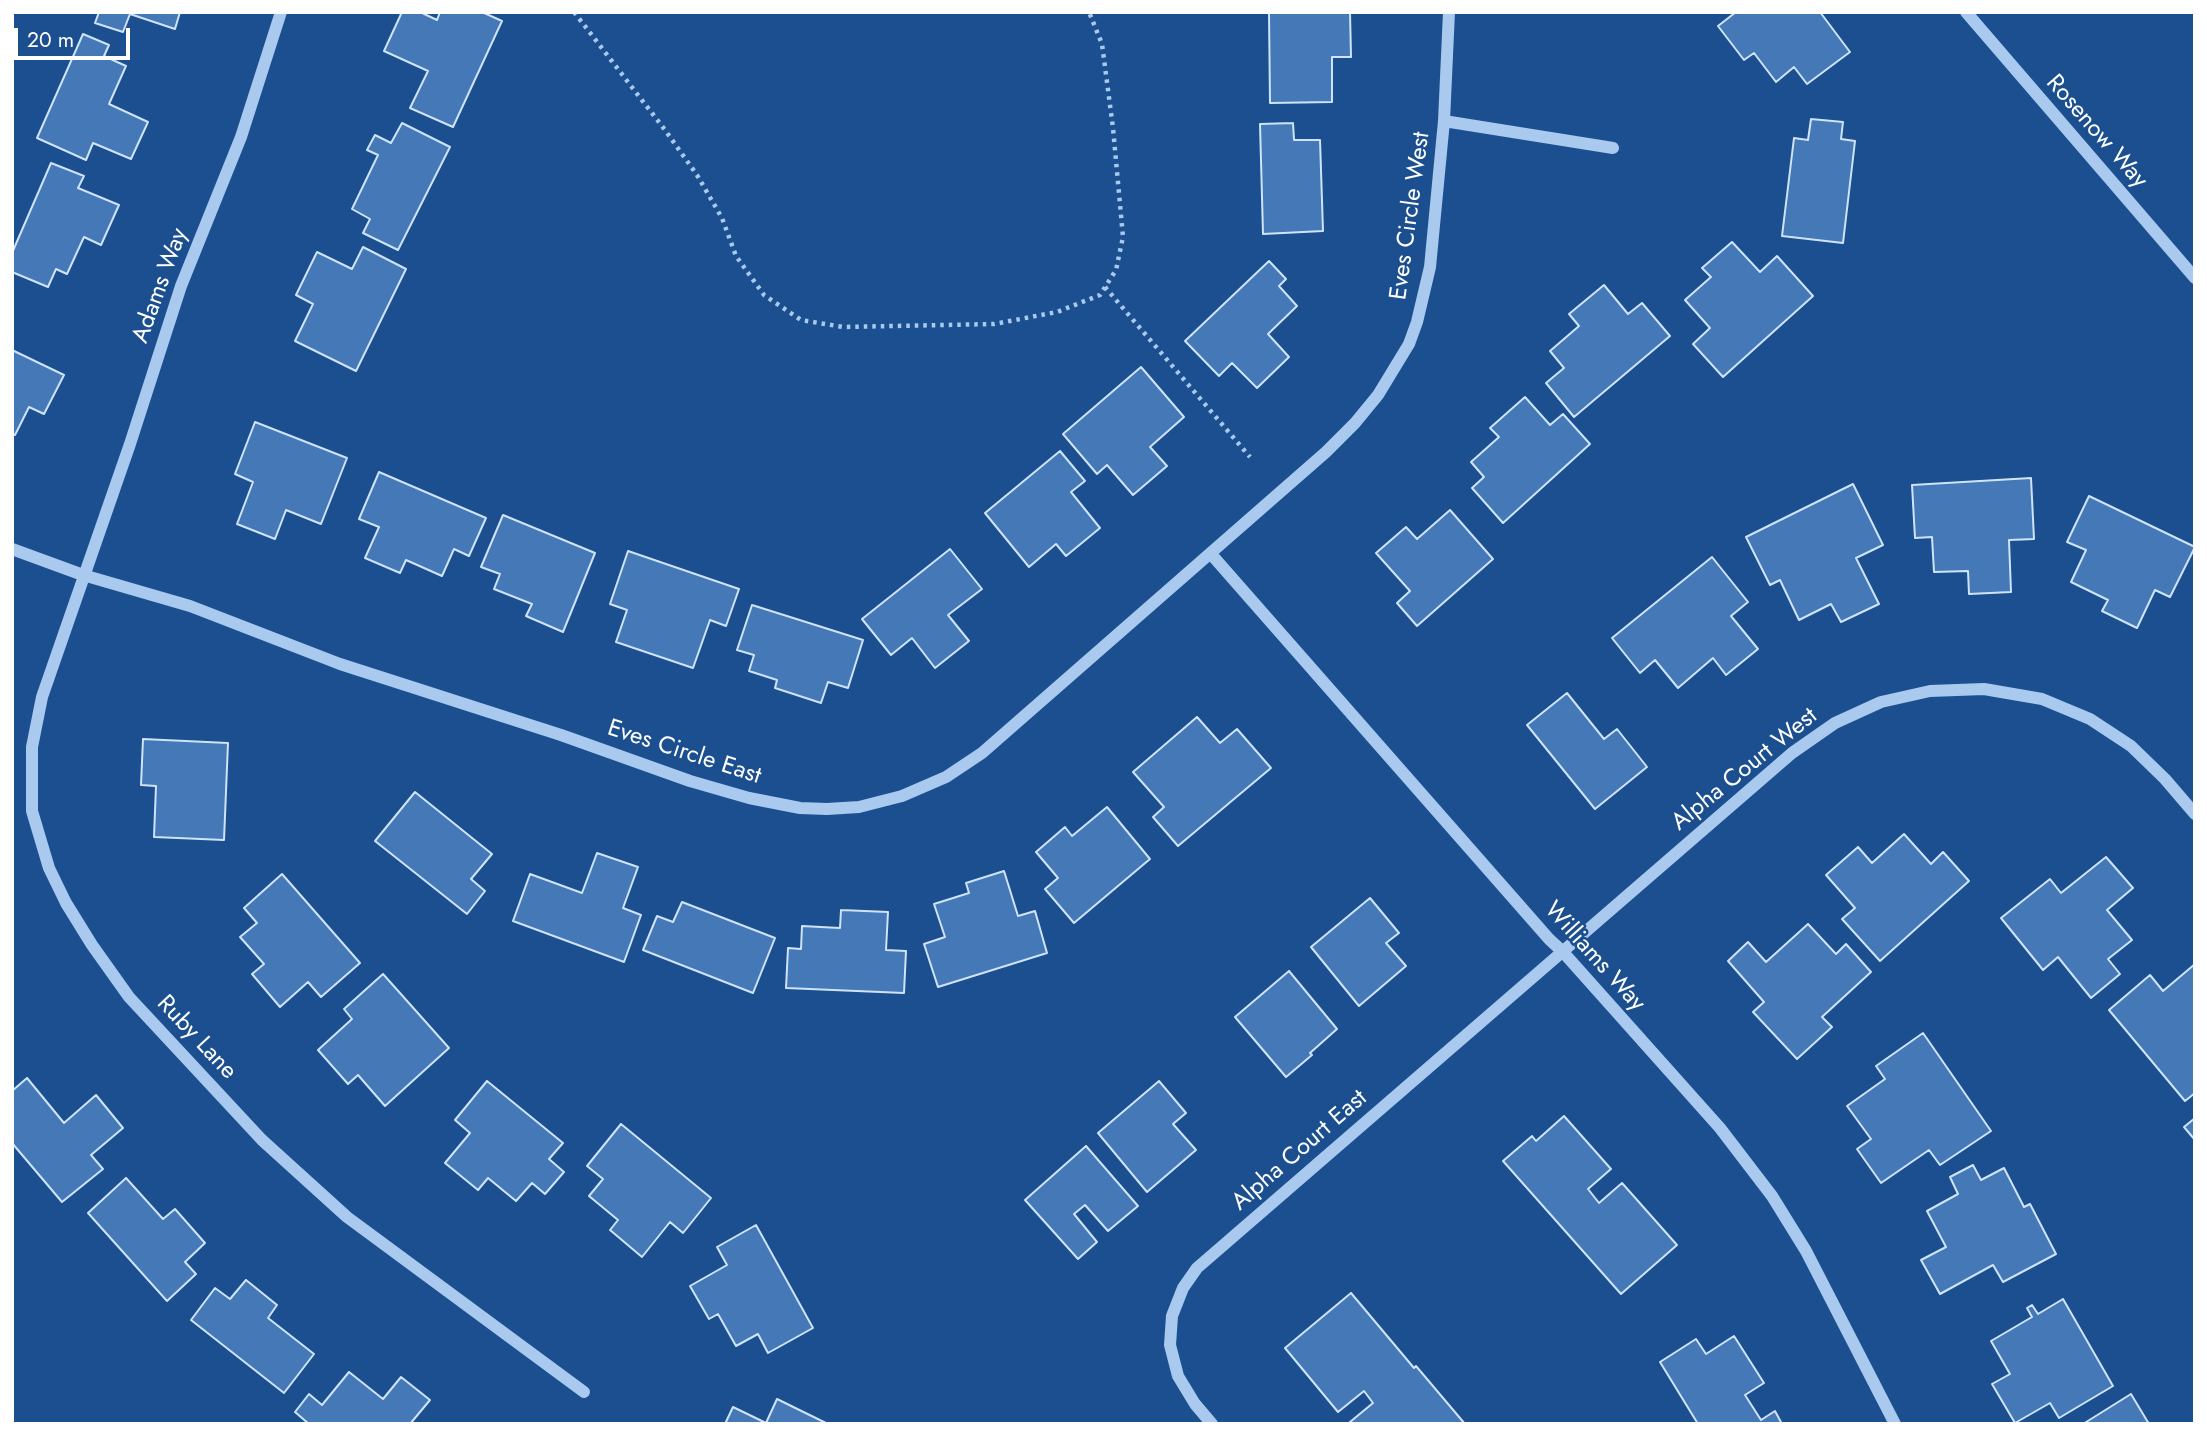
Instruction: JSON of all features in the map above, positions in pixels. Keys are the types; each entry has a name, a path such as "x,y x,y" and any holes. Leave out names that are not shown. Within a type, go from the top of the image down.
{"street":[{"name":"Adams Way","path":"83,575 130,443 181,286 241,136 281,12"},
{"name":"Eves Circle West","path":"1211,554 1355,423 1378,395 1409,344 1418,321 1430,267 1444,121 1449,12"},
{"name":"Rosenow Way","path":"1966,12 2195,278"},
{"path":"1444,121 1613,148"},
{"name":"Eves Circle East","path":"12,549 83,575 190,606 341,664 561,735 690,781 749,798 800,808 827,809 859,807 902,796 946,777 982,753 1211,554"},
{"name":"Williams Way","path":"1211,554 1549,939 1720,1128 1772,1196 1806,1251 1895,1424"},
{"name":"Ruby Lane","path":"83,575 42,697 32,747 30,781 32,810 49,868 66,903 129,997 262,1140 347,1217 584,1392"},
{"name":"Alpha Court West","path":"1563,952 1793,753 1835,723 1881,702 1930,691 1984,689 2042,699 2090,719 2131,746 2165,779 2195,814"},
{"name":"Alpha Court East","path":"1212,1424 1178,1377 1171,1345 1172,1316 1183,1288 1197,1268 1563,952"}],"path":[{"path":"574,12 665,130 696,175 722,218 736,256 764,295 801,320 843,327 994,324 1057,312 1100,295 1116,270 1123,237 1102,44 1089,12"},
{"path":"1105,287 1177,375 1250,457"}],"building":[{"path":"99,12 180,12 175,29 130,14 123,32 95,23"},
{"path":"402,12 420,12 437,20 440,12 482,12 502,21 453,127 410,108 428,71 384,51"},
{"path":"1269,12 1350,12 1351,57 1332,57 1332,102 1270,103"},
{"path":"1736,12 1820,12 1850,52 1807,84 1794,67 1776,82 1754,53 1744,60 1718,26"},
{"path":"83,34 109,45 104,56 126,66 109,104 148,122 131,159 93,143 86,160 37,138"},
{"path":"1811,119 1843,122 1841,139 1855,141 1843,243 1782,236 1794,138 1808,140"},
{"path":"402,123 450,147 398,250 363,233 370,219 352,209 378,155 367,150 375,135 391,143"},
{"path":"1293,123 1294,140 1320,140 1323,231 1263,234 1260,124"},
{"path":"51,163 84,176 78,188 119,205 101,245 84,237 67,274 56,269 48,287 12,272 12,253"},
{"path":"1732,242 1760,272 1777,256 1813,296 1723,377 1693,344 1710,328 1685,300 1711,277 1702,268"},
{"path":"363,247 406,269 356,371 295,341 313,304 296,295 317,252 352,269"},
{"path":"1269,261 1286,279 1279,286 1297,306 1268,334 1289,357 1257,388 1232,363 1219,376 1185,341"},
{"path":"1604,285 1628,314 1642,303 1670,336 1574,417 1546,383 1564,368 1550,351 1579,326 1569,314"},
{"path":"12,350 64,375 44,414 29,407 15,435 12,434"},
{"path":"1141,367 1184,417 1150,447 1167,466 1133,495 1107,465 1097,474 1063,434"},
{"path":"1525,397 1550,425 1563,414 1590,444 1503,523 1472,488 1484,477 1471,462 1499,437 1490,428"},
{"path":"255,422 347,458 321,524 286,510 275,539 237,524 253,482 235,474"},
{"path":"1060,451 1085,481 1071,492 1100,528 1066,556 1056,544 1029,567 985,513"},
{"path":"379,472 486,518 469,556 454,549 442,576 406,560 400,573 365,558 379,527 359,519"},
{"path":"2031,478 2034,539 2009,540 2011,592 1969,594 1968,571 1934,572 1932,537 1915,538 1912,485"},
{"path":"1853,484 1883,545 1856,558 1879,604 1841,622 1831,604 1799,620 1780,580 1770,585 1746,537"},
{"path":"2089,496 2195,547 2170,597 2155,590 2137,628 2102,611 2108,600 2071,582 2086,550 2067,542"},
{"path":"1450,510 1493,559 1417,626 1397,603 1410,591 1376,553 1406,527 1417,539"},
{"path":"503,515 595,553 563,632 526,616 532,604 494,589 500,574 481,567"},
{"path":"950,549 982,589 948,615 969,641 935,668 912,638 891,655 862,619"},
{"path":"628,551 739,589 726,626 710,620 693,668 616,642 627,610 610,604"},
{"path":"1712,557 1748,602 1731,616 1758,649 1726,675 1713,658 1678,688 1655,660 1640,673 1612,638"},
{"path":"752,605 863,640 848,688 828,682 821,703 775,688 777,680 749,671 754,655 737,650"},
{"path":"1567,693 1604,739 1617,729 1647,767 1595,809 1527,725"},
{"path":"1197,717 1220,743 1237,729 1271,768 1178,846 1153,817 1164,807 1133,772"},
{"path":"143,739 228,743 224,840 154,837 156,786 141,785"},
{"path":"415,792 492,854 471,879 485,891 467,914 375,841"},
{"path":"1107,807 1150,859 1074,923 1045,889 1058,878 1036,852 1065,827 1072,836"},
{"path":"1904,834 1931,864 1943,852 1969,881 1880,961 1842,919 1855,908 1826,875 1858,847 1872,863"},
{"path":"597,853 638,867 623,908 641,915 624,962 513,921 530,874 582,893"},
{"path":"2106,857 2133,888 2107,910 2132,940 2108,959 2120,974 2091,998 2058,957 2043,970 2001,918 2050,879 2061,893"},
{"path":"1004,871 1018,916 1035,911 1047,953 938,987 924,944 945,937 934,904 969,893 966,883"},
{"path":"282,874 360,963 321,997 308,982 280,1007 252,974 264,964 240,937 257,923 244,908"},
{"path":"1370,898 1399,933 1386,943 1406,966 1359,1006 1311,947"},
{"path":"682,902 775,938 753,993 643,950 657,916 673,922"},
{"path":"841,910 888,912 886,950 906,951 904,993 786,988 788,948 801,949 802,926 840,928"},
{"path":"1808,924 1836,954 1846,944 1871,972 1822,1017 1832,1027 1797,1059 1753,1012 1764,1002 1728,961 1748,942 1766,962"},
{"path":"2195,964 2195,1093 2185,1101 2109,1010 2150,975 2163,991"},
{"path":"1289,971 1337,1029 1286,1077 1235,1017"},
{"path":"383,974 449,1048 385,1106 358,1075 348,1084 318,1050 352,1019 344,1009"},
{"path":"1923,1033 1991,1131 1940,1165 1929,1150 1881,1183 1857,1149 1871,1139 1847,1106 1885,1079 1876,1066"},
{"path":"27,1078 64,1123 96,1095 123,1128 91,1155 103,1169 62,1202 12,1143 12,1091"},
{"path":"487,1081 563,1143 549,1159 564,1172 545,1194 532,1183 516,1201 488,1178 478,1190 445,1163 470,1133 455,1120"},
{"path":"1159,1081 1186,1113 1173,1124 1196,1150 1147,1192 1098,1133"},
{"path":"1564,1116 1611,1169 1588,1189 1599,1203 1622,1183 1677,1245 1621,1294 1503,1161 1532,1136 1536,1141"},
{"path":"2195,1118 2195,1140 2184,1127"},
{"path":"621,1124 711,1198 683,1233 670,1222 642,1257 610,1230 618,1220 589,1196 603,1179 587,1166"},
{"path":"1086,1146 1138,1206 1108,1231 1085,1205 1074,1214 1097,1242 1078,1259 1025,1200"},
{"path":"1973,1165 1981,1180 2004,1168 2024,1207 2030,1204 2056,1254 2003,1282 1993,1265 1940,1294 1921,1260 1946,1247 1927,1211 1958,1194 1950,1177"},
{"path":"126,1178 163,1219 175,1209 205,1243 185,1262 196,1274 167,1301 88,1213"},
{"path":"756,1225 813,1328 768,1353 758,1334 736,1346 718,1314 709,1319 690,1286 727,1265 717,1247"},
{"path":"246,1280 277,1305 268,1318 314,1354 284,1393 191,1320 215,1288 230,1299"},
{"path":"1351,1293 1465,1424 1351,1424 1350,1422 1373,1403 1364,1391 1338,1412 1285,1348"},
{"path":"2063,1299 2113,1386 2059,1418 2050,1403 2015,1423 1992,1384 2010,1374 1991,1341 2032,1317 2027,1308 2032,1305 2038,1314"},
{"path":"1734,1336 1764,1383 1745,1395 1761,1420 1775,1411 1782,1424 1698,1424 1660,1362 1696,1339 1706,1354"},
{"path":"349,1372 383,1399 401,1377 430,1400 410,1424 309,1424 295,1412 309,1394 322,1405"},
{"path":"2131,1394 2149,1424 2083,1424"},
{"path":"777,1399 828,1424 725,1424 733,1407 766,1423"}]}
